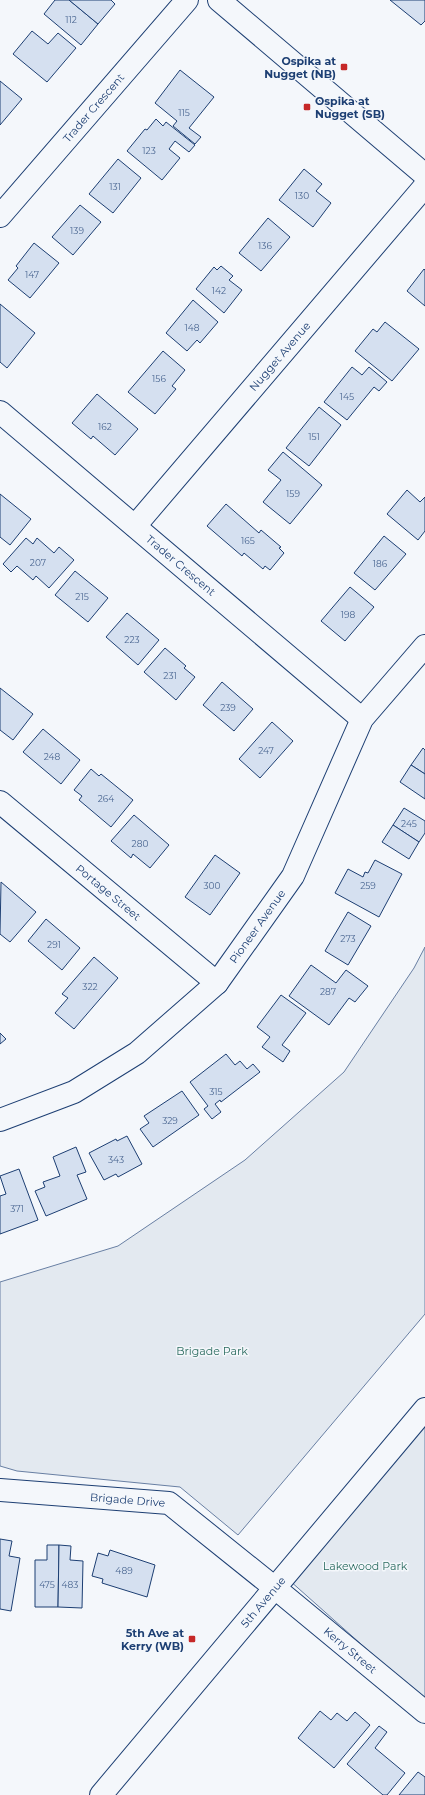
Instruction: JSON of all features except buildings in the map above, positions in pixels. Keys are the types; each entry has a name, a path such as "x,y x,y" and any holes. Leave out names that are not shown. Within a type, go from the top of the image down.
{"street":[{"name":"Trader Crescent","path":"0,216 187,0"},
{"path":"219,0 425,175"},
{"name":"Nugget Avenue","path":"135,526 425,186"},
{"name":"Trader Crescent","path":"0,412 362,719"},
{"name":"Pioneer Avenue","path":"0,1120 74,1092 138,1053 217,983 293,876 362,719 425,646"},
{"name":"Portage Street","path":"0,802 217,983"},
{"name":"5th Avenue","path":"101,1795 425,1409"},
{"name":"Brigade Drive","path":"0,1490 170,1503 275,1588"},
{"name":"Kerry Street","path":"275,1588 425,1712"}],"green space":[{"name":"Brigade Park","path":"425,947 425,1314 238,1535 180,1487 17,1471 0,1466 0,1282 118,1246 245,1160 344,1072 414,968"},
{"name":"Lakewood Park","path":"425,1399 425,1701 280,1572"}],"place":[{"name":"Ospika at Nugget (NB)","path":"344,67"},
{"name":"Ospika at Nugget (SB)","path":"307,107"},
{"name":"5th Ave at Kerry (WB)","path":"192,1639"}]}
